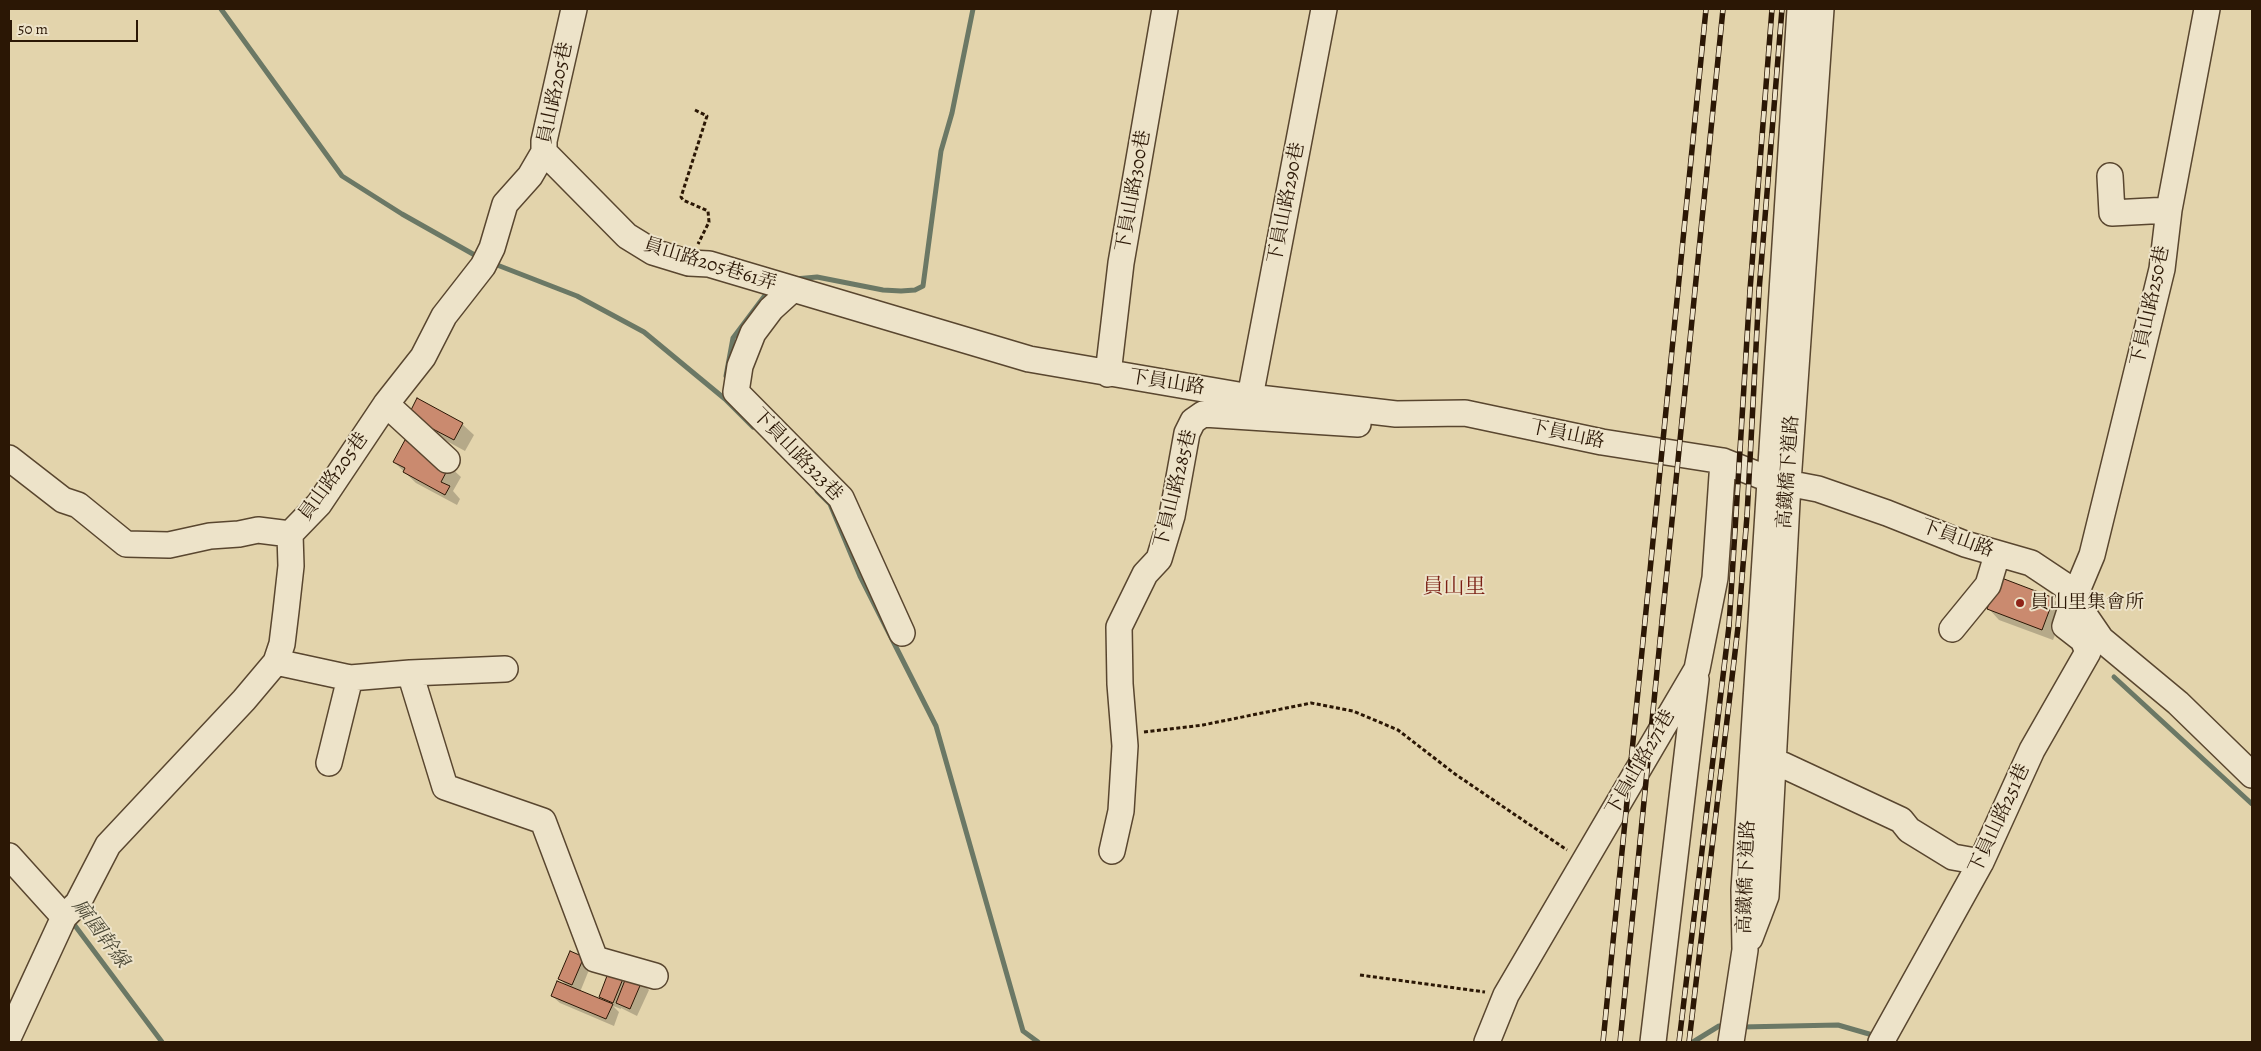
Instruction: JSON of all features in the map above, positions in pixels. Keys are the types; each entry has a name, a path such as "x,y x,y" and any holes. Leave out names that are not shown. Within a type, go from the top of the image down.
{"street":[{"name":"員山路205巷","path":"9,1036 71,910 108,845 244,700 276,662 282,644 291,566 290,534 318,504 386,404 423,357 444,316 488,257 506,204 530,176 544,152 544,141 574,9"},
{"name":"下員山路300巷","path":"1108,374 1121,263 1152,97 1165,9"},
{"name":"下員山路290巷","path":"1250,397 1324,9"},
{"name":"高鐵橋下道路","path":"1731,1042 1745,950 1766,896 1780,481 1800,9"},
{"name":"高鐵橋下道路","path":"1780,481 1821,9"},
{"name":"下員山路250巷","path":"2074,598 2092,556 2158,288 2169,210 2207,9"},
{"name":"員山路205巷61弄","path":"544,152 637,244 653,252 688,263 709,264 792,289"},
{"path":"2110,176 2112,212 2169,210"},
{"name":"下員山路","path":"792,289 1029,359 1250,397 1396,414 1464,413 1602,442 1723,461 1780,481 1818,489 1997,555 2031,563 2064,585 2100,638 2178,703 2252,774"},
{"name":"下員山路323巷","path":"792,289 771,309 753,333 740,366 736,392 841,498 902,633"},
{"path":"386,404 446,460"},
{"name":"下員山路285巷","path":"1112,851 1121,811 1125,746 1120,684 1119,627 1145,574 1159,559 1172,516 1187,433 1193,421 1203,414 1426,428 1464,413"},
{"path":"9,458 63,500 85,510 126,544 169,545 210,536 239,534 258,530 290,534"},
{"name":"下員山路271巷","path":"1486,1042 1506,995 1697,669 1715,578 1723,461"},
{"path":"1952,629 1988,585 1997,555"},
{"name":"下員山路251巷","path":"1886,1033 1981,862 2032,750 2088,652 2083,640 2065,626 2074,598"},
{"path":"276,662 350,678 410,673 505,669"},
{"path":"1653,1040 1697,669"},
{"path":"410,673 445,787 543,821 595,959 655,976"},
{"path":"329,763 350,678"},
{"path":"1783,765 1901,820 1910,830 1953,857 1981,862"},
{"path":"9,856 71,910"}],"path":[{"path":"688,263 709,222 708,211 683,200 681,197 707,116 695,110"},
{"path":"1124,734 1203,725 1311,702 1353,711 1398,730 1455,774 1584,861"},
{"path":"1360,975 1506,995"}],"building":[{"path":"417,398 463,423 454,440 408,416"},
{"path":"405,440 450,465 441,482 450,486 445,495 403,472 405,468 393,462"},
{"name":"員山里集會所","path":"1999,577 2054,598 2042,630 1987,609"},
{"path":"570,951 584,957 572,985 558,979"},
{"path":"610,968 625,974 613,1003 599,997"},
{"path":"627,975 642,981 630,1009 616,1003"},
{"path":"557,981 613,1004 606,1019 551,996"}],"waterway":[{"path":"221,9 342,176 402,214 480,258"},
{"path":"795,279 817,277 883,290 901,291 915,290 923,286 941,151 952,113 973,9"},
{"path":"492,263 577,296 644,332 725,399 753,427"},
{"path":"726,376 733,338 769,290"},
{"path":"817,491 830,504 860,576 936,726 1023,1031 1038,1042"},
{"path":"2114,677 2252,804"},
{"name":"麻園幹線","path":"70,919 162,1042"},
{"path":"1741,1027 1838,1025 1876,1036"},
{"path":"1693,1042 1719,1026 1728,1026"}],"railway":[{"path":"1603,1042 1706,9"},
{"path":"1620,1042 1723,9"},
{"path":"1679,1042 1729,626 1750,290 1772,9"},
{"path":"1689,1042 1738,627 1747,516 1759,291 1782,9"}],"place":[{"name":"員山里集會所","path":"2020,603"}],"district":[{"name":"員山里","path":"1454,588"}]}
